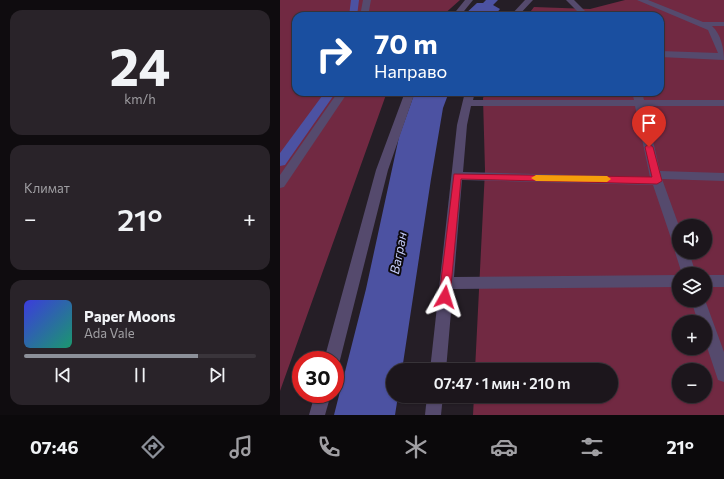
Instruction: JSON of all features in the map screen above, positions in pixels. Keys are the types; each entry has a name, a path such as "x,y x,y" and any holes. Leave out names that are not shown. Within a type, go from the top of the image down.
{"street":[{"path":"365,12 367,0"},
{"path":"459,12 469,0"},
{"path":"518,12 529,0"},
{"path":"570,0 582,12"},
{"path":"641,0 700,23 711,29 724,57 664,54"},
{"path":"700,23 724,24"},
{"path":"280,184 340,96"},
{"path":"334,351 382,170 409,96"},
{"path":"638,96 657,178 672,223"},
{"path":"439,363 462,125 468,98 640,104 724,103"},
{"path":"457,176 657,178 724,177"},
{"path":"446,283 672,281"},
{"path":"712,281 724,281"},
{"path":"700,307 724,374"},
{"path":"317,415 320,403"},
{"path":"433,415 434,403"}],"shaded area":[{"path":"280,0 460,0 446,12 292,12 292,96 386,96 294,351 292,351 292,357 280,391"},
{"path":"625,0 724,0 724,415 473,415 474,403 618,403 618,363 475,363 485,170 484,96 664,96 664,12 530,12 534,7 590,9"}],"water":[{"path":"486,0 498,0 493,5 500,9 497,12 467,12 477,3 483,3"},
{"path":"414,96 448,96 443,108 431,179 403,363 386,363 386,403 397,403 395,415 334,415 337,403 344,403 344,376 366,289 399,137"}],"waterway":[{"name":"Вагран","path":"354,12 355,0"},
{"name":"Вагран","path":"280,162 328,96"}],"slow traffic":[{"path":"536,178 607,179"}],"route":[{"path":"445,297 457,176 657,181 649,147"}]}
